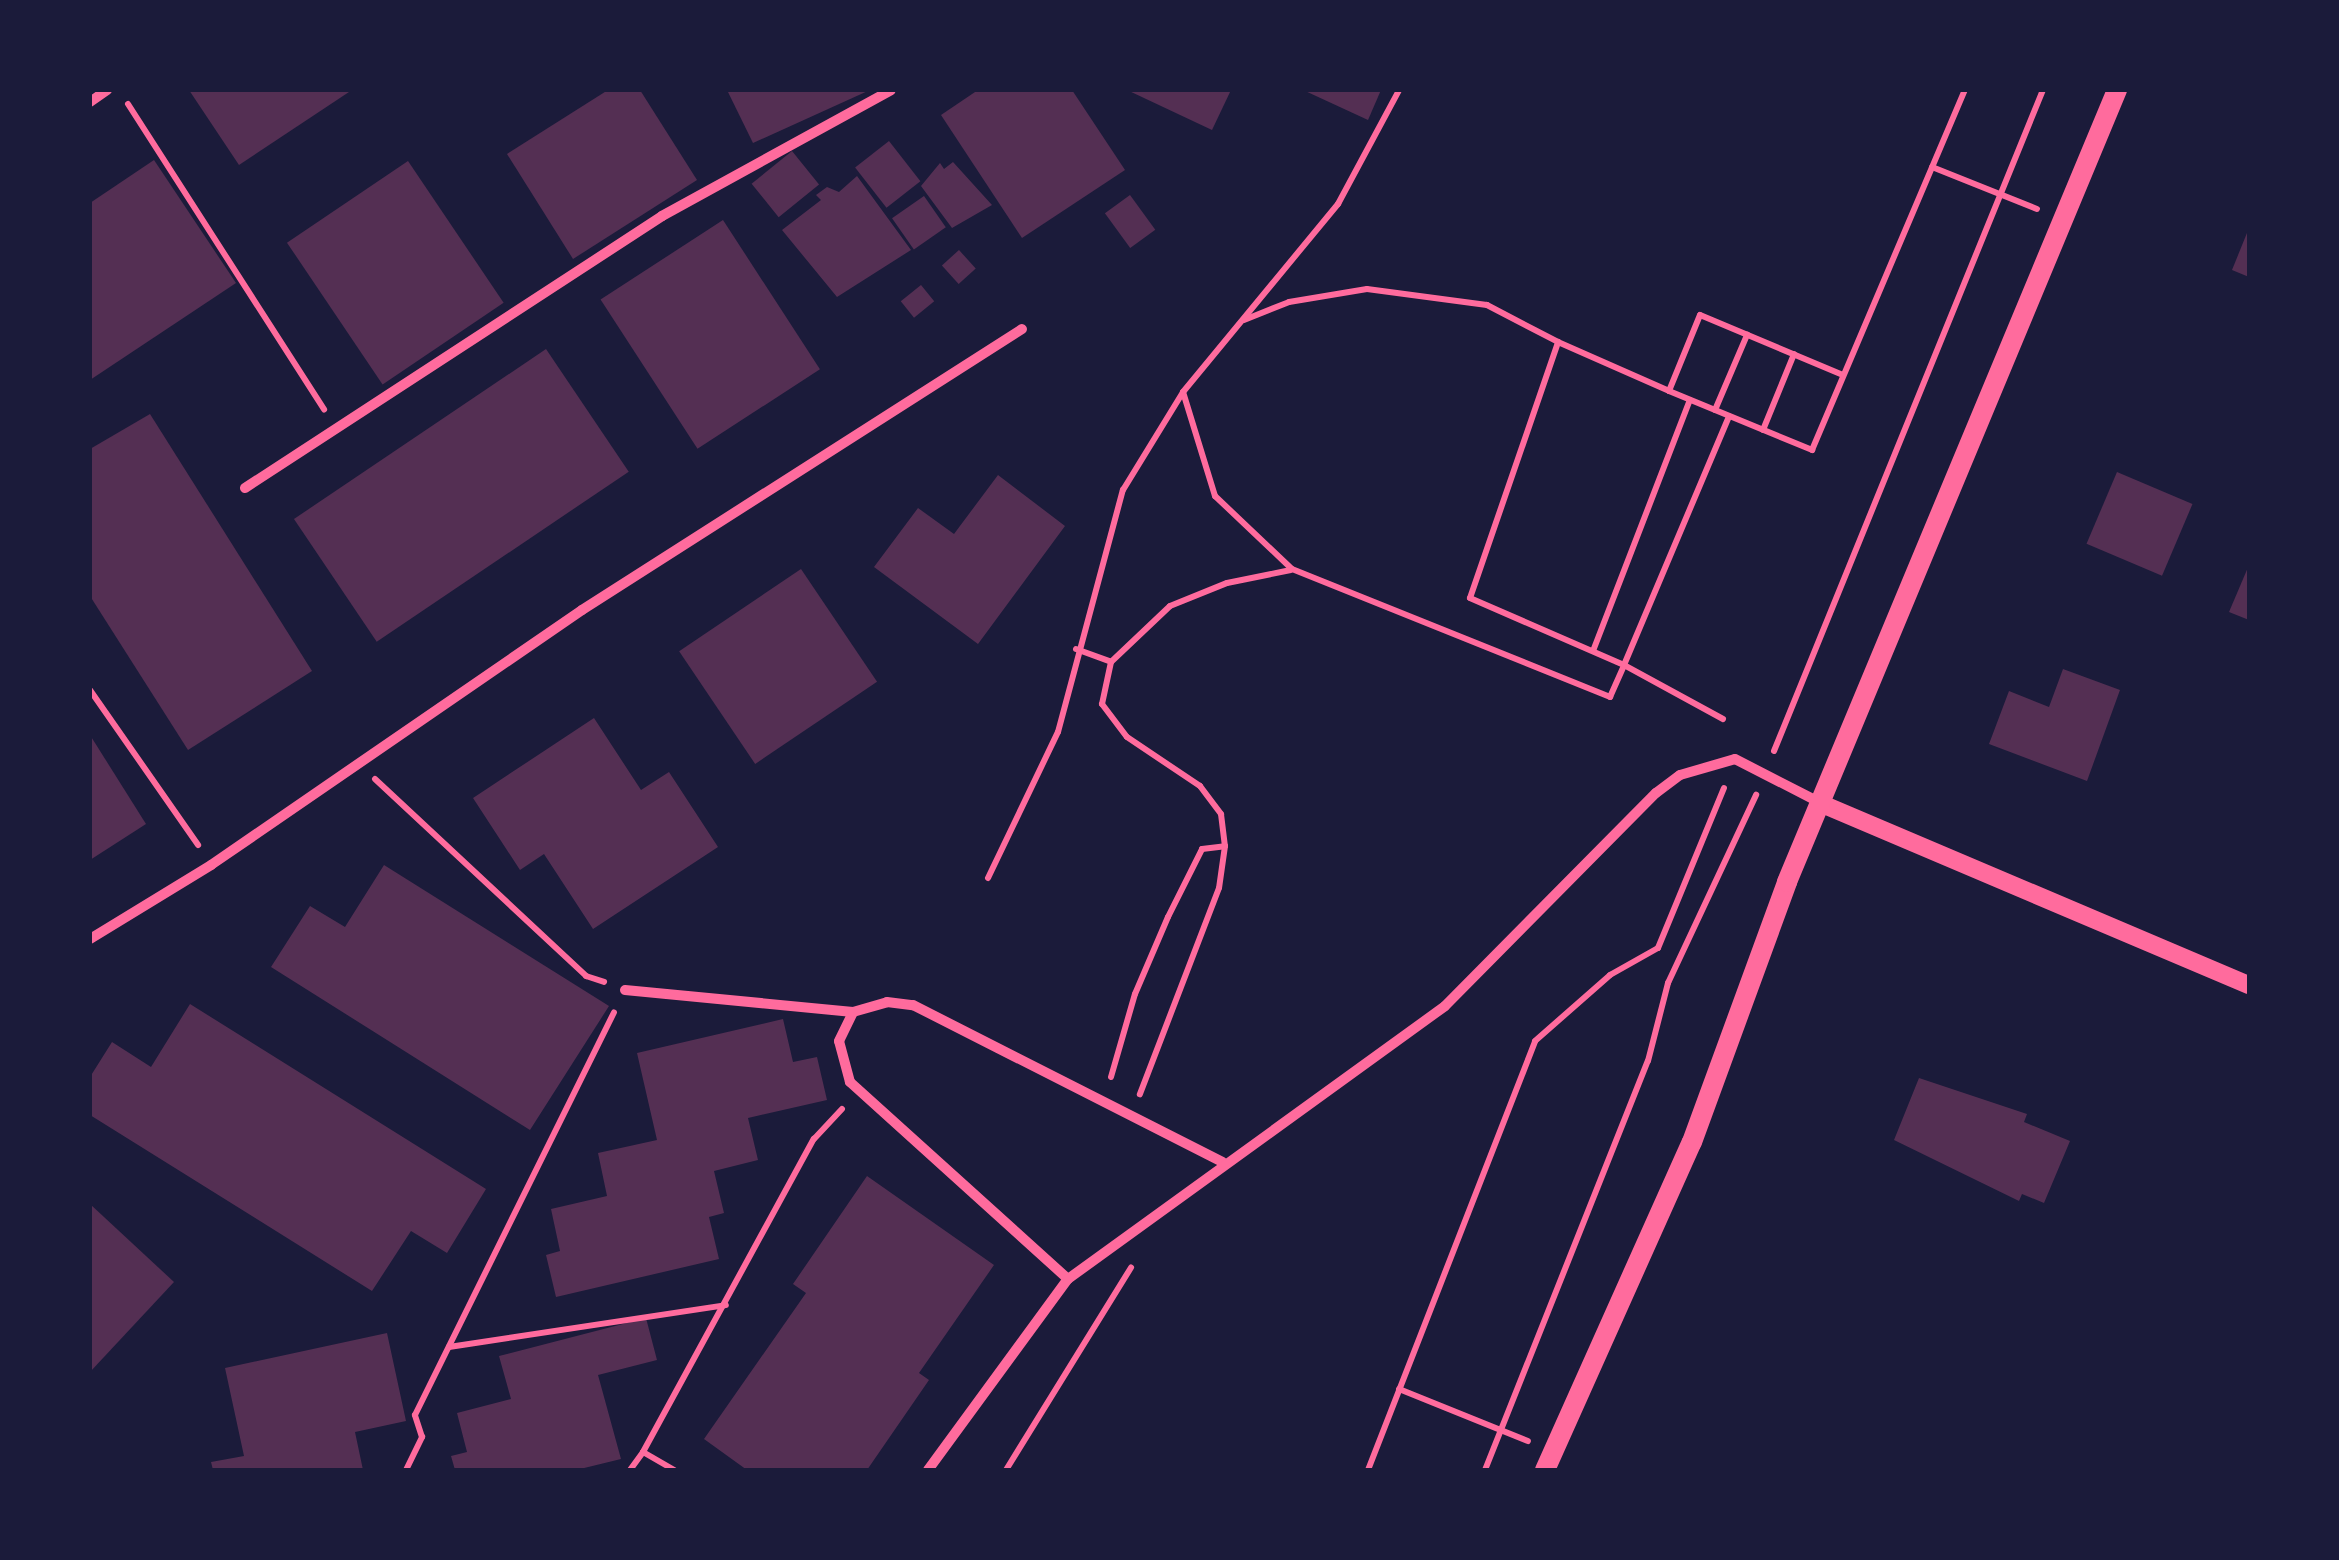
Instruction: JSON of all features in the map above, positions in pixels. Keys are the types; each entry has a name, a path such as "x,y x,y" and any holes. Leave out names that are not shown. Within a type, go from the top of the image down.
{"main road":[{"path":"1549,1460 1692,1142 1822,804 2117,90"}],"street":[{"path":"90,102 107,90"},
{"path":"245,488 662,216 891,90"},
{"path":"90,939 211,864 582,610 1022,328"},
{"path":"928,1470 1068,1279 1223,1162 1318,1101 1445,1006 1656,792 1680,774 1736,759 1822,804 2249,985"},
{"path":"625,990 852,1012 887,1002 913,1005 1223,1162"},
{"path":"852,1012 840,1051 859,1091 1068,1279"}],"path":[{"path":"119,90 336,428"},
{"path":"988,878 1058,732 1076,649 1124,490 1183,392 1338,204 1399,90"},
{"path":"1241,321 1289,302 1367,289 1486,305 1558,342 1812,450 1965,90"},
{"path":"1932,167 2063,219"},
{"path":"1669,391 1700,315 1843,375"},
{"path":"1715,410 1747,335"},
{"path":"1558,342 1470,598 1624,664 1723,719"},
{"path":"1764,430 1794,354"},
{"path":"1183,392 1214,496 1292,569 1610,697 1730,416"},
{"path":"1593,651 1690,400"},
{"path":"1131,1117 1219,888 1224,846 1222,814 1200,786 1128,737 1102,704 1112,662 1170,606 1227,582 1292,569"},
{"path":"1076,649 1112,662"},
{"path":"90,690 211,864"},
{"path":"1368,1470 1535,1040 1610,975 1658,948 1736,759"},
{"path":"359,763 586,976 625,990 415,1415 422,1437 406,1470"},
{"path":"1103,1103 1134,994 1168,917 1202,849 1224,846"},
{"path":"630,1470 726,1305 814,1139 859,1091"},
{"path":"1006,1470 1125,1286 1150,1215"},
{"path":"448,1347 726,1305"},
{"path":"1399,1388 1549,1460"},
{"path":"643,1452 674,1470"}],"building":[{"path":"189,90 352,90 239,165"},
{"path":"608,90 640,90 697,180 573,259 507,154"},
{"path":"727,90 870,90 753,143"},
{"path":"978,90 1072,90 1125,170 1022,238 941,115"},
{"path":"1127,90 1231,90 1212,130"},
{"path":"1303,90 1381,90 1368,120"},
{"path":"889,141 920,181 887,208 855,167"},
{"path":"792,151 819,184 779,217 752,184"},
{"path":"154,160 236,283 90,380 90,203"},
{"path":"408,161 504,303 383,384 287,243"},
{"path":"953,162 992,205 952,228 921,186 940,163 944,169"},
{"path":"857,176 911,250 837,297 782,230 821,200 816,195 827,187 839,192"},
{"path":"1130,195 1155,230 1130,248 1105,213"},
{"path":"924,196 946,227 914,249 892,218"},
{"path":"723,220 820,369 697,449 601,300"},
{"path":"2249,228 2249,277 2232,270"},
{"path":"959,250 976,269 959,284 942,265"},
{"path":"921,285 934,301 914,318 901,301"},
{"path":"546,349 629,472 377,642 294,519"},
{"path":"150,414 312,671 188,750 90,596 90,449"},
{"path":"2117,472 2192,504 2162,576 2087,544"},
{"path":"998,475 1065,526 978,644 874,567 918,508 954,534"},
{"path":"2249,565 2249,620 2229,612"},
{"path":"801,569 877,682 755,764 679,651"},
{"path":"2063,669 2120,690 2087,781 1989,744 2009,691 2049,707"},
{"path":"594,718 641,790 669,772 718,847 593,929 544,854 520,870 473,798"},
{"path":"90,735 146,824 90,860"},
{"path":"384,865 609,1006 530,1130 271,967 310,906 345,927"},
{"path":"190,1004 486,1189 447,1253 411,1231 372,1291 90,1115 90,1077 112,1042 151,1067"},
{"path":"783,1019 793,1062 817,1057 827,1100 748,1118 758,1160 714,1171 724,1213 709,1217 719,1259 556,1297 546,1255 560,1251 551,1209 607,1196 598,1153 657,1140 637,1053"},
{"path":"1919,1078 2027,1114 2024,1122 2070,1141 2044,1203 2022,1194 2019,1201 1894,1140"},
{"path":"867,1176 994,1265 919,1373 929,1380 867,1470 747,1470 704,1439 806,1293 793,1284"},
{"path":"90,1204 174,1282 90,1372"},
{"path":"646,1318 657,1360 598,1375 621,1459 576,1470 455,1470 451,1456 467,1452 457,1413 511,1399 499,1356"},
{"path":"387,1333 406,1421 355,1432 363,1470 213,1470 211,1462 244,1456 225,1368"}]}
